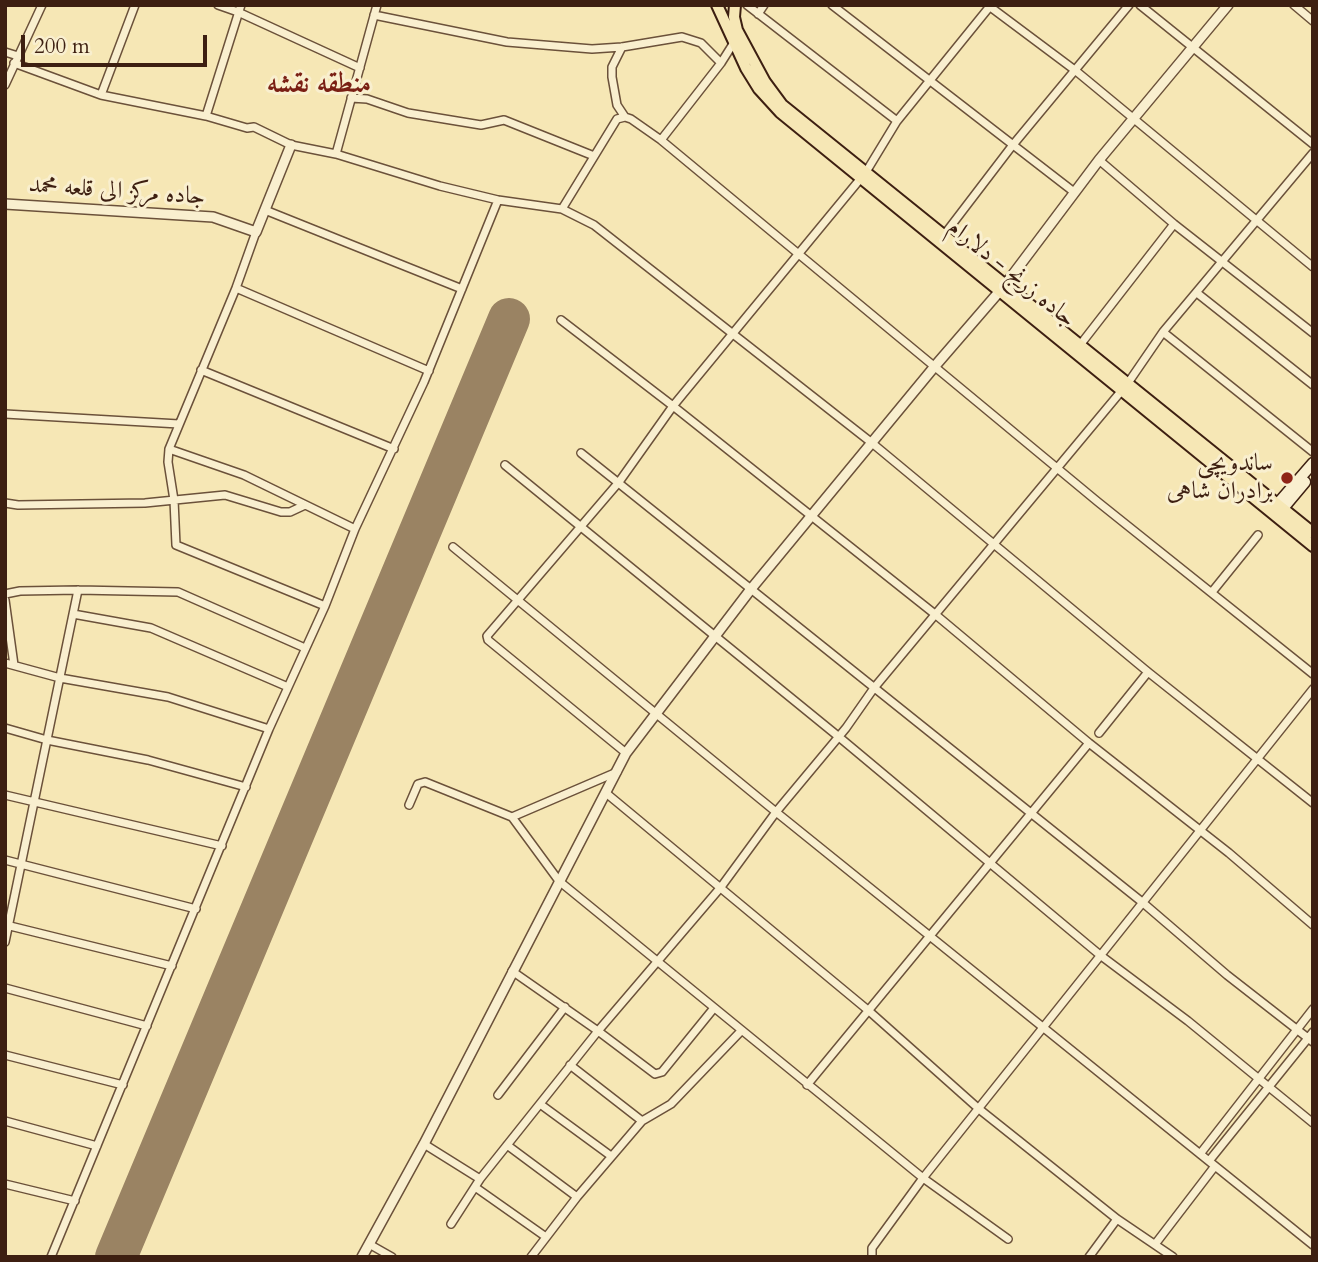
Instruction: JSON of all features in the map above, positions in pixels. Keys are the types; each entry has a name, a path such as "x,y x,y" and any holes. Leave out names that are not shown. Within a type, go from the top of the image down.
{"highway":[{"name":"جاده زرنج - دلارام","path":"717,5 733,44 760,89 779,112 944,235 1002,288 1080,345 1125,387"},
{"name":"جاده زرنج - دلارام","path":"735,5 737,30 765,82 782,105 863,175 1276,510 1313,546"},
{"name":"جاده زرنج - دلارام","path":"1276,510 1313,533"}],"main road":[{"path":"1276,510 1313,463"},
{"path":"1276,510 1313,473"}],"street":[{"path":"5,85 42,5"},
{"path":"101,94 135,5"},
{"path":"218,5 239,9 360,68"},
{"path":"336,154 377,5"},
{"path":"747,5 897,121"},
{"path":"758,14 764,5"},
{"path":"832,5 1074,192"},
{"path":"944,235 1012,146 1129,5"},
{"path":"1140,5 1313,144"},
{"path":"362,1257 626,753 751,589 1002,288 1099,160 1228,5"},
{"path":"1294,5 1313,21"},
{"path":"626,753 486,638 619,482 673,406 863,175 897,121 990,6 1076,71 1133,121 1313,267"},
{"path":"206,116 239,9"},
{"path":"374,15 507,42 592,49 681,37 701,43 721,63"},
{"path":"661,139 733,44"},
{"path":"622,47 612,67 611,77 617,105 625,117 661,139 1058,469 1313,674"},
{"path":"5,51 16,60 101,94 206,116 247,128 254,127 291,145 336,154 440,186 498,200 562,209 594,225 872,443 1313,803"},
{"path":"351,98 367,99 408,113 481,125 504,120 594,156"},
{"path":"562,209 617,119 625,117"},
{"path":"291,145 236,288 169,449 168,462 174,500 176,545 325,606"},
{"path":"451,1224 480,1179 570,1065 721,887 776,812 839,737 874,688 1058,469 1125,387 1163,332 1313,153"},
{"path":"1099,160 1174,224 1313,333"},
{"path":"51,1257 269,729 325,606 355,529 429,371 498,200"},
{"name":"جاده مرکز الی قلعه محمد","path":"5,204 213,217 256,232"},
{"path":"265,210 462,289"},
{"path":"1080,345 1174,224"},
{"path":"236,288 429,371"},
{"path":"1197,292 1313,385"},
{"path":"561,320 936,615 1313,925"},
{"path":"1163,332 1313,452"},
{"path":"201,370 394,449"},
{"path":"5,414 179,424"},
{"path":"169,449 244,475 355,529"},
{"path":"581,453 1142,902 1227,975 1296,1030 1311,1038 1268,1087 1156,1243"},
{"path":"505,465 839,737 988,864 1313,1123"},
{"path":"5,503 145,503 225,495 281,512 290,512 305,505"},
{"path":"1212,592 1258,535"},
{"path":"453,547 655,714 1313,1245"},
{"path":"5,594 20,591 78,590 178,592 305,648"},
{"path":"5,942 78,590"},
{"path":"5,600 9,664 60,678 168,697 269,729"},
{"path":"73,614 151,628 288,687"},
{"path":"1099,733 1148,671"},
{"path":"872,1257 872,1248 923,1178 1313,689"},
{"path":"5,728 47,740 148,760 246,788"},
{"path":"807,1085 1089,743"},
{"path":"512,817 617,772"},
{"path":"409,805 421,781 512,817 559,881 923,1178 1008,1238"},
{"path":"606,793 869,1011 979,1109 1117,1219 1173,1257"},
{"path":"5,795 222,846"},
{"path":"5,860 196,908"},
{"path":"7,925 172,966"},
{"path":"512,971 659,1075 713,1008"},
{"path":"5,988 147,1026"},
{"path":"498,1096 565,1007"},
{"path":"1200,1154 1313,1009"},
{"path":"531,1257 642,1121 671,1104 741,1031"},
{"path":"5,1055 123,1085"},
{"path":"570,1065 642,1121"},
{"path":"540,1104 611,1156"},
{"path":"5,1121 97,1146"},
{"path":"424,1143 480,1179"},
{"path":"507,1145 578,1197"},
{"path":"5,1184 75,1200"},
{"path":"475,1187 546,1237"},
{"path":"1089,1257 1117,1219"},
{"path":"369,1244 392,1257"}],"runway":[{"path":"116,1257 509,319"}],"place":[{"name":"ساندویچی برادران شاهی","path":"1287,478"}],"district":[{"name":"منطقه نقشه","path":"319,86"}]}
